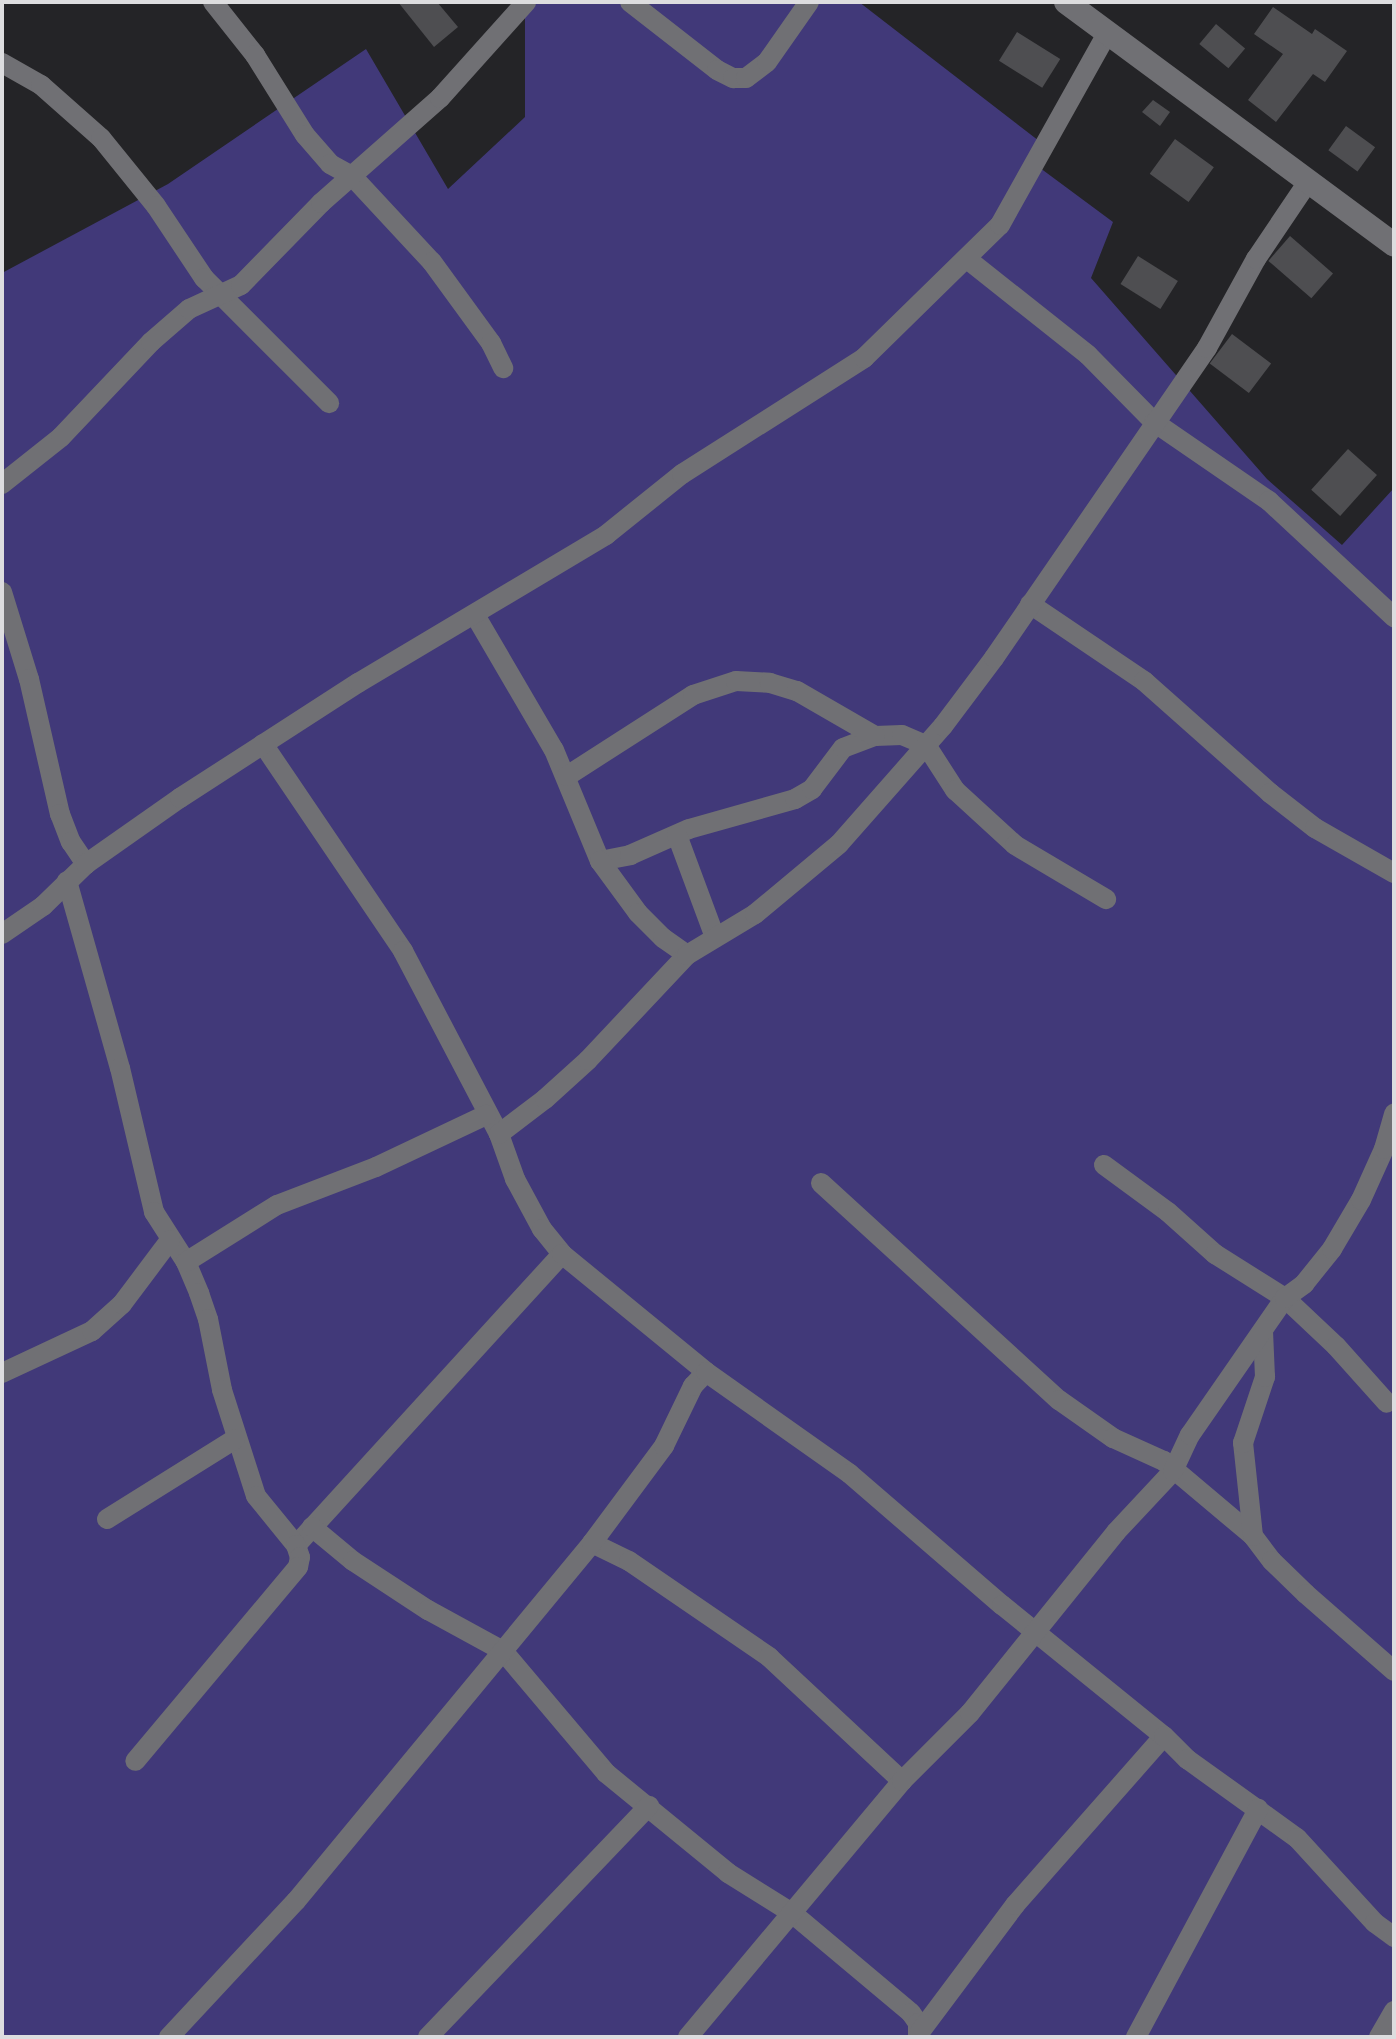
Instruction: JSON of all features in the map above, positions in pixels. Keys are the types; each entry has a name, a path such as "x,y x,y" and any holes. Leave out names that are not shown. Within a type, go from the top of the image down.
{"main road":[{"path":"1066,2 1394,245"}],"street":[{"path":"213,2 255,55 305,135 330,164 352,176 432,262 491,343 503,368"},
{"path":"2,484 61,437 151,342 189,309 241,285 321,203 462,76 526,2"},
{"path":"630,2 717,70 733,78 746,78 767,62 809,2"},
{"path":"2,934 43,906 86,864 263,744 358,683 606,535 682,474 864,358 1000,225 1108,32"},
{"path":"2,63 41,85 101,138 156,206 204,278 329,403"},
{"path":"499,1134 545,1099 588,1060 687,955 755,914 839,844 926,745 986,670 1207,348 1256,259 1308,182"},
{"path":"967,259 1088,355 1154,422 1269,501 1394,617"},
{"path":"2,592 29,679 60,814 71,842 86,864"},
{"path":"1030,604 1144,681 1270,793 1315,828 1394,873"},
{"path":"475,615 567,776 600,861 638,913 663,938 687,955"},
{"path":"567,776 693,695 736,681 770,683 797,691 875,736"},
{"path":"600,861 630,855 677,835 804,795 843,748 875,736 902,735 926,745 955,790 1004,836 1059,873 1106,899"},
{"path":"263,744 403,951 486,1115 499,1134 515,1179 542,1229 562,1254 706,1372 850,1474 1164,1736 1187,1759 1297,1838 1365,1913 1394,1937"},
{"path":"677,835 715,937"},
{"path":"67,881 120,1068 150,1200 170,1240 186,1262 208,1319 235,1439 262,1507 296,1545 300,1557 298,1567 135,1761"},
{"path":"688,2037 902,1781 970,1713 1116,1532 1173,1471 1190,1435 1285,1298 1315,1272 1361,1200 1384,1149 1394,1113"},
{"path":"186,1262 277,1205 376,1167 486,1115"},
{"path":"1104,1165 1168,1212 1215,1254 1285,1298 1336,1346 1387,1403"},
{"path":"821,1183 1059,1400 1113,1438 1151,1453 1253,1536 1272,1561 1306,1594 1394,1671"},
{"path":"2,1373 92,1331 122,1304 170,1240"},
{"path":"296,1545 562,1254"},
{"path":"1253,1536 1243,1443 1263,1385 1263,1331"},
{"path":"169,2037 296,1901 592,1543 664,1446 693,1386 706,1372"},
{"path":"107,1519 235,1439"},
{"path":"312,1527 378,1578 503,1651 606,1773 728,1873 792,1913 911,2013 919,2034"},
{"path":"592,1543 629,1561 769,1657 902,1781"},
{"path":"919,2034 1015,1905 1164,1736"},
{"path":"428,2037 649,1806"},
{"path":"1136,2037 1258,1809"},
{"path":"1379,2037 1394,2011"}],"shaded area":[{"path":"525,2 859,2 1043,144 1032,162 1113,222 1091,278 1267,479 1342,545 1394,488 1394,2037 2,2037 2,273 168,184 366,49 448,189 525,117"}],"building":[{"path":"398,2 437,2 458,27 434,47"},
{"path":"1273,7 1312,34 1315,29 1347,51 1325,82 1313,74 1276,122 1248,100 1283,54 1254,34"},
{"path":"1216,24 1245,48 1228,68 1199,44"},
{"path":"1017,32 1060,59 1042,88 999,61"},
{"path":"1153,100 1170,112 1160,126 1142,112"},
{"path":"1346,126 1375,147 1357,171 1328,150"},
{"path":"1175,139 1214,167 1189,202 1150,174"},
{"path":"1290,236 1333,273 1311,298 1268,261"},
{"path":"1138,256 1178,281 1160,309 1121,284"},
{"path":"1232,334 1271,363 1249,393 1210,364"},
{"path":"1348,449 1377,475 1340,516 1311,490"}]}
